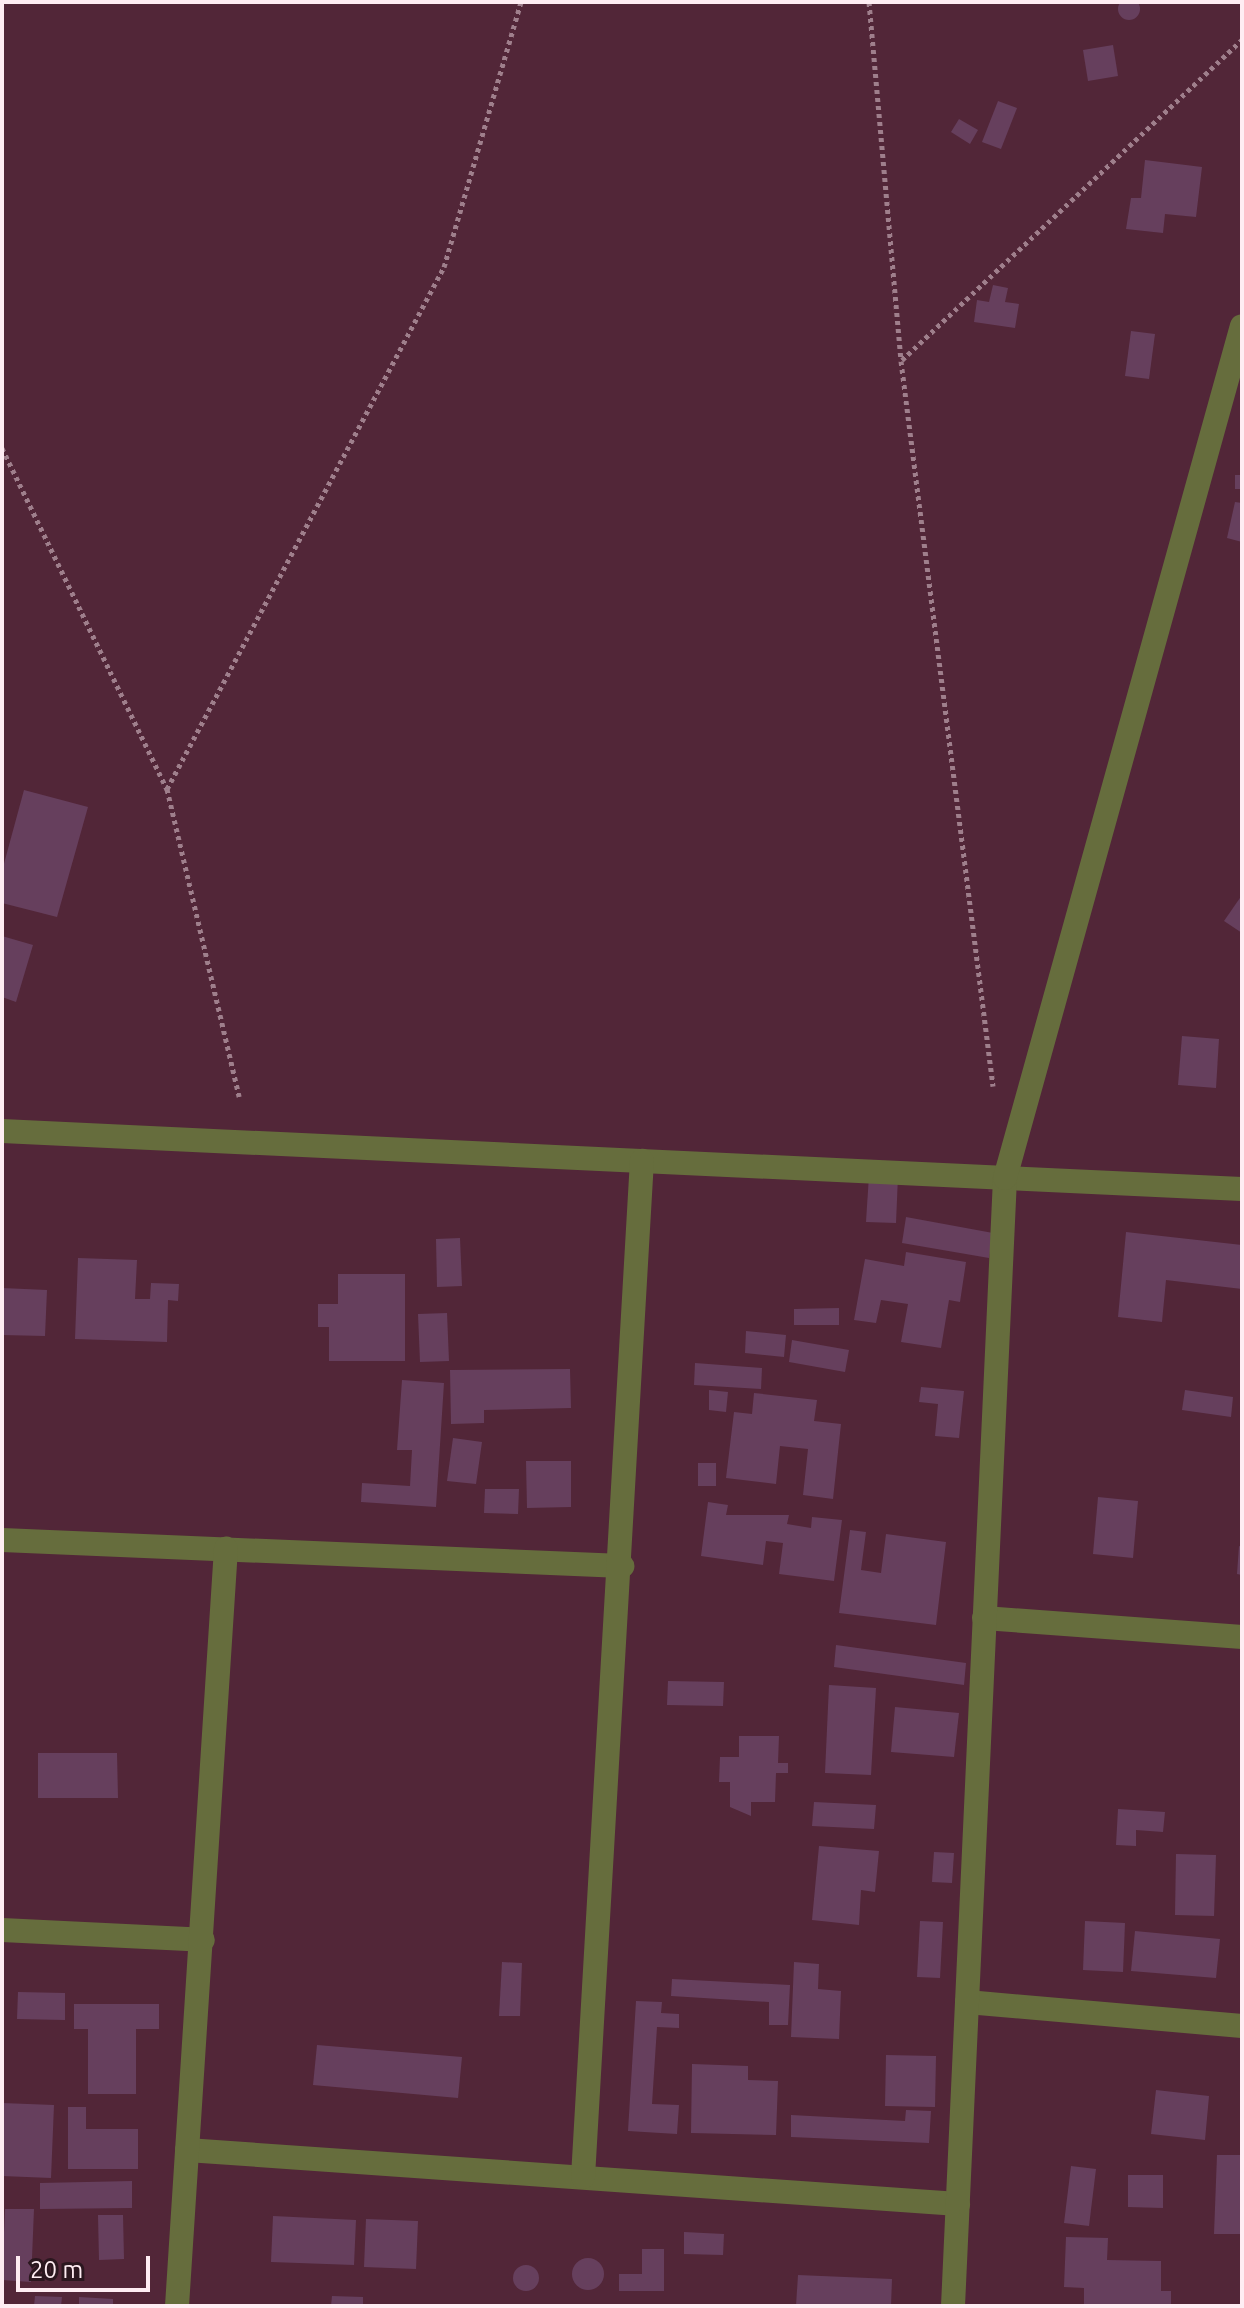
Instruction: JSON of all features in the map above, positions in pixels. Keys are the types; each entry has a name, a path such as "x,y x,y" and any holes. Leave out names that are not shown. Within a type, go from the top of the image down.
{"street":[{"path":"953,2306 1005,1178 1242,326"},
{"path":"2,1131 1242,1189"},
{"path":"583,2177 622,1566 642,1161"},
{"path":"2,1540 622,1566"},
{"path":"177,2306 226,1549"},
{"path":"984,1618 1242,1637"},
{"path":"2,1930 203,1940"},
{"path":"967,2002 1242,2026"},
{"path":"187,2150 958,2204"}],"path":[{"path":"167,789 444,267 521,2"},
{"path":"869,2 901,361 995,1100"},
{"path":"901,361 1242,40"},
{"path":"2,448 167,789 239,1097"}],"building":[{"path":"1129,-2 1137,1 1140,9 1137,17 1129,20 1121,17 1118,9 1121,1"},
{"path":"1113,45 1118,76 1088,81 1083,50"},
{"path":"998,101 1017,108 1001,149 982,142"},
{"path":"959,119 978,130 970,144 951,132"},
{"path":"1145,160 1202,167 1196,217 1165,214 1163,233 1126,229 1131,198 1141,198"},
{"path":"993,285 1008,288 1005,302 1019,304 1015,328 974,322 977,300 989,302"},
{"path":"1131,331 1155,334 1149,379 1125,376"},
{"path":"1235,475 1242,475 1242,489 1235,489"},
{"path":"1235,502 1242,503 1242,542 1227,538"},
{"path":"24,790 88,807 57,917 2,903 2,871"},
{"path":"1242,895 1242,933 1224,921"},
{"path":"2,936 33,945 16,1002 2,997"},
{"path":"1182,1036 1219,1039 1216,1088 1178,1085"},
{"path":"869,1175 898,1176 896,1223 866,1222"},
{"path":"906,1217 993,1233 989,1258 902,1243"},
{"path":"1126,1232 1242,1245 1242,1289 1166,1280 1162,1322 1118,1317"},
{"path":"460,1238 462,1286 437,1287 436,1239"},
{"path":"906,1252 966,1262 960,1302 949,1300 941,1348 901,1342 908,1304 881,1300 876,1323 854,1320 865,1259 904,1266"},
{"path":"78,1258 137,1260 135,1299 150,1299 151,1283 179,1284 178,1301 168,1300 167,1342 75,1339"},
{"path":"338,1274 405,1274 405,1361 329,1361 329,1327 318,1327 318,1304 338,1304"},
{"path":"2,1288 47,1290 45,1336 2,1335"},
{"path":"839,1308 839,1325 794,1325 794,1309"},
{"path":"447,1313 449,1361 420,1362 418,1314"},
{"path":"746,1331 786,1335 784,1357 745,1353"},
{"path":"792,1340 849,1350 845,1372 789,1362"},
{"path":"695,1363 762,1368 761,1389 694,1385"},
{"path":"570,1369 571,1408 484,1410 484,1423 451,1424 450,1370"},
{"path":"402,1380 444,1383 436,1507 361,1502 362,1483 410,1486 412,1450 397,1450"},
{"path":"921,1387 964,1391 959,1438 935,1436 938,1404 919,1402"},
{"path":"709,1390 728,1392 726,1412 709,1410"},
{"path":"1185,1390 1233,1397 1231,1417 1182,1410"},
{"path":"754,1393 817,1400 814,1421 841,1424 833,1499 803,1495 808,1449 780,1446 776,1484 726,1478 734,1412 752,1414"},
{"path":"453,1438 482,1442 476,1484 447,1481"},
{"path":"526,1461 571,1461 571,1507 527,1508"},
{"path":"698,1463 716,1463 716,1486 698,1486"},
{"path":"485,1489 519,1489 518,1514 484,1513"},
{"path":"1098,1497 1138,1501 1133,1558 1093,1554"},
{"path":"708,1502 728,1505 726,1515 789,1515 787,1524 811,1528 812,1517 842,1520 834,1581 779,1574 783,1543 766,1541 763,1565 701,1556"},
{"path":"850,1530 866,1532 861,1570 881,1573 886,1534 946,1542 936,1625 839,1613"},
{"path":"1239,1546 1242,1547 1242,1575 1237,1574"},
{"path":"836,1645 966,1663 964,1685 834,1667"},
{"path":"668,1681 724,1682 723,1706 667,1705"},
{"path":"829,1685 876,1688 871,1775 825,1773"},
{"path":"895,1707 959,1713 954,1757 891,1752"},
{"path":"739,1736 779,1736 778,1763 788,1763 788,1773 776,1773 775,1802 751,1802 751,1816 730,1807 730,1782 719,1782 720,1757 739,1757"},
{"path":"38,1753 117,1753 118,1798 38,1798"},
{"path":"814,1802 876,1805 874,1829 812,1826"},
{"path":"1118,1809 1165,1812 1163,1832 1136,1830 1136,1846 1116,1845"},
{"path":"819,1846 879,1851 875,1892 861,1890 859,1925 812,1920"},
{"path":"934,1852 954,1853 952,1883 932,1882"},
{"path":"1176,1854 1216,1855 1214,1916 1175,1915"},
{"path":"920,1921 943,1922 940,1978 917,1977"},
{"path":"1085,1921 1125,1923 1123,1972 1083,1970"},
{"path":"1135,1931 1220,1939 1216,1978 1131,1971"},
{"path":"502,1962 522,1963 520,2016 499,2016"},
{"path":"794,1962 819,1964 818,1989 841,1991 839,2039 791,2037"},
{"path":"672,1979 790,1985 788,2025 769,2025 769,2002 671,1996"},
{"path":"18,1992 65,1993 65,2020 17,2019"},
{"path":"636,2001 662,2002 661,2013 679,2014 679,2028 657,2027 652,2104 679,2105 677,2134 628,2131"},
{"path":"74,2004 159,2004 159,2029 136,2029 136,2094 88,2094 88,2029 74,2029"},
{"path":"317,2045 462,2057 458,2098 313,2085"},
{"path":"886,2055 936,2056 935,2107 885,2106"},
{"path":"692,2064 748,2066 748,2080 778,2081 776,2135 691,2133"},
{"path":"1156,2090 1209,2096 1205,2140 1151,2134"},
{"path":"2,2103 54,2105 51,2178 2,2176"},
{"path":"68,2107 86,2107 86,2129 138,2129 138,2169 68,2169"},
{"path":"906,2110 931,2111 929,2143 791,2137 791,2115 905,2121"},
{"path":"1217,2155 1242,2155 1241,2234 1214,2234"},
{"path":"1071,2166 1096,2169 1089,2226 1064,2223"},
{"path":"1128,2175 1163,2175 1163,2208 1128,2207"},
{"path":"132,2181 132,2208 40,2209 40,2183"},
{"path":"5,2209 34,2209 31,2282 2,2280"},
{"path":"98,2215 123,2215 124,2259 99,2260"},
{"path":"273,2216 356,2220 354,2265 271,2262"},
{"path":"366,2219 418,2221 416,2269 364,2267"},
{"path":"684,2232 724,2234 723,2255 684,2254"},
{"path":"1066,2237 1108,2238 1107,2260 1161,2261 1161,2291 1171,2291 1171,2306 1084,2306 1084,2288 1064,2287"},
{"path":"642,2249 664,2249 664,2291 619,2291 619,2274 642,2274"},
{"path":"588,2258 599,2263 604,2274 599,2285 588,2290 577,2285 572,2274 577,2263"},
{"path":"526,2265 535,2269 539,2278 535,2287 526,2291 517,2287 513,2278 517,2269"},
{"path":"798,2275 892,2279 891,2306 796,2306"},
{"path":"35,2296 62,2297 61,2306 34,2306"},
{"path":"332,2296 363,2297 363,2306 331,2306"},
{"path":"79,2297 113,2299 113,2306 79,2306"}]}
